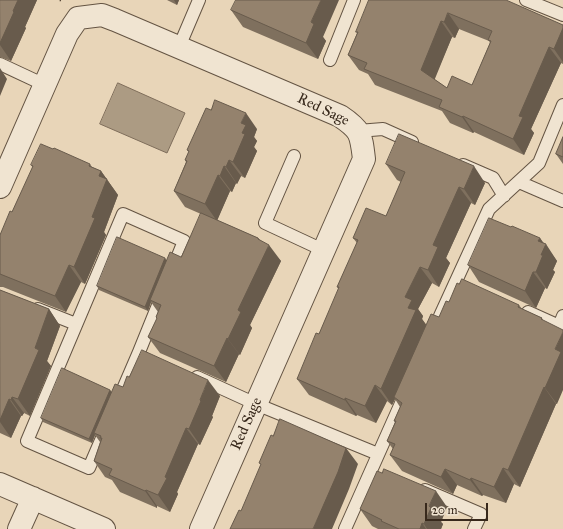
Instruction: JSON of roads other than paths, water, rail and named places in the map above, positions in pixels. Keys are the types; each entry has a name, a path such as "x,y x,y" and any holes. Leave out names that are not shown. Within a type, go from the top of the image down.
{"street":[{"name":"Red Sage","path":"0,187 67,34 78,18 102,15 340,116 355,127 358,132 362,142 364,159 201,529"},
{"path":"0,484 104,529"},
{"path":"19,529 33,498"}],"lane":[{"path":"179,47 199,0"},
{"path":"330,60 354,0"},
{"path":"526,0 563,15"},
{"path":"0,64 45,85"},
{"path":"437,324 460,282 489,208 539,163 563,105"},
{"path":"358,132 383,129 424,147"},
{"path":"294,156 265,223 323,250"},
{"path":"451,160 492,178 504,196"},
{"path":"519,182 563,201"},
{"path":"123,214 184,241 90,468 27,441 76,324 123,214"},
{"path":"28,305 76,324"},
{"path":"515,307 559,326 563,316"},
{"path":"139,352 153,358"},
{"path":"187,373 256,404 378,454"},
{"path":"345,529 376,468 378,454 411,382"},
{"path":"416,486 480,514 474,529"}]}
